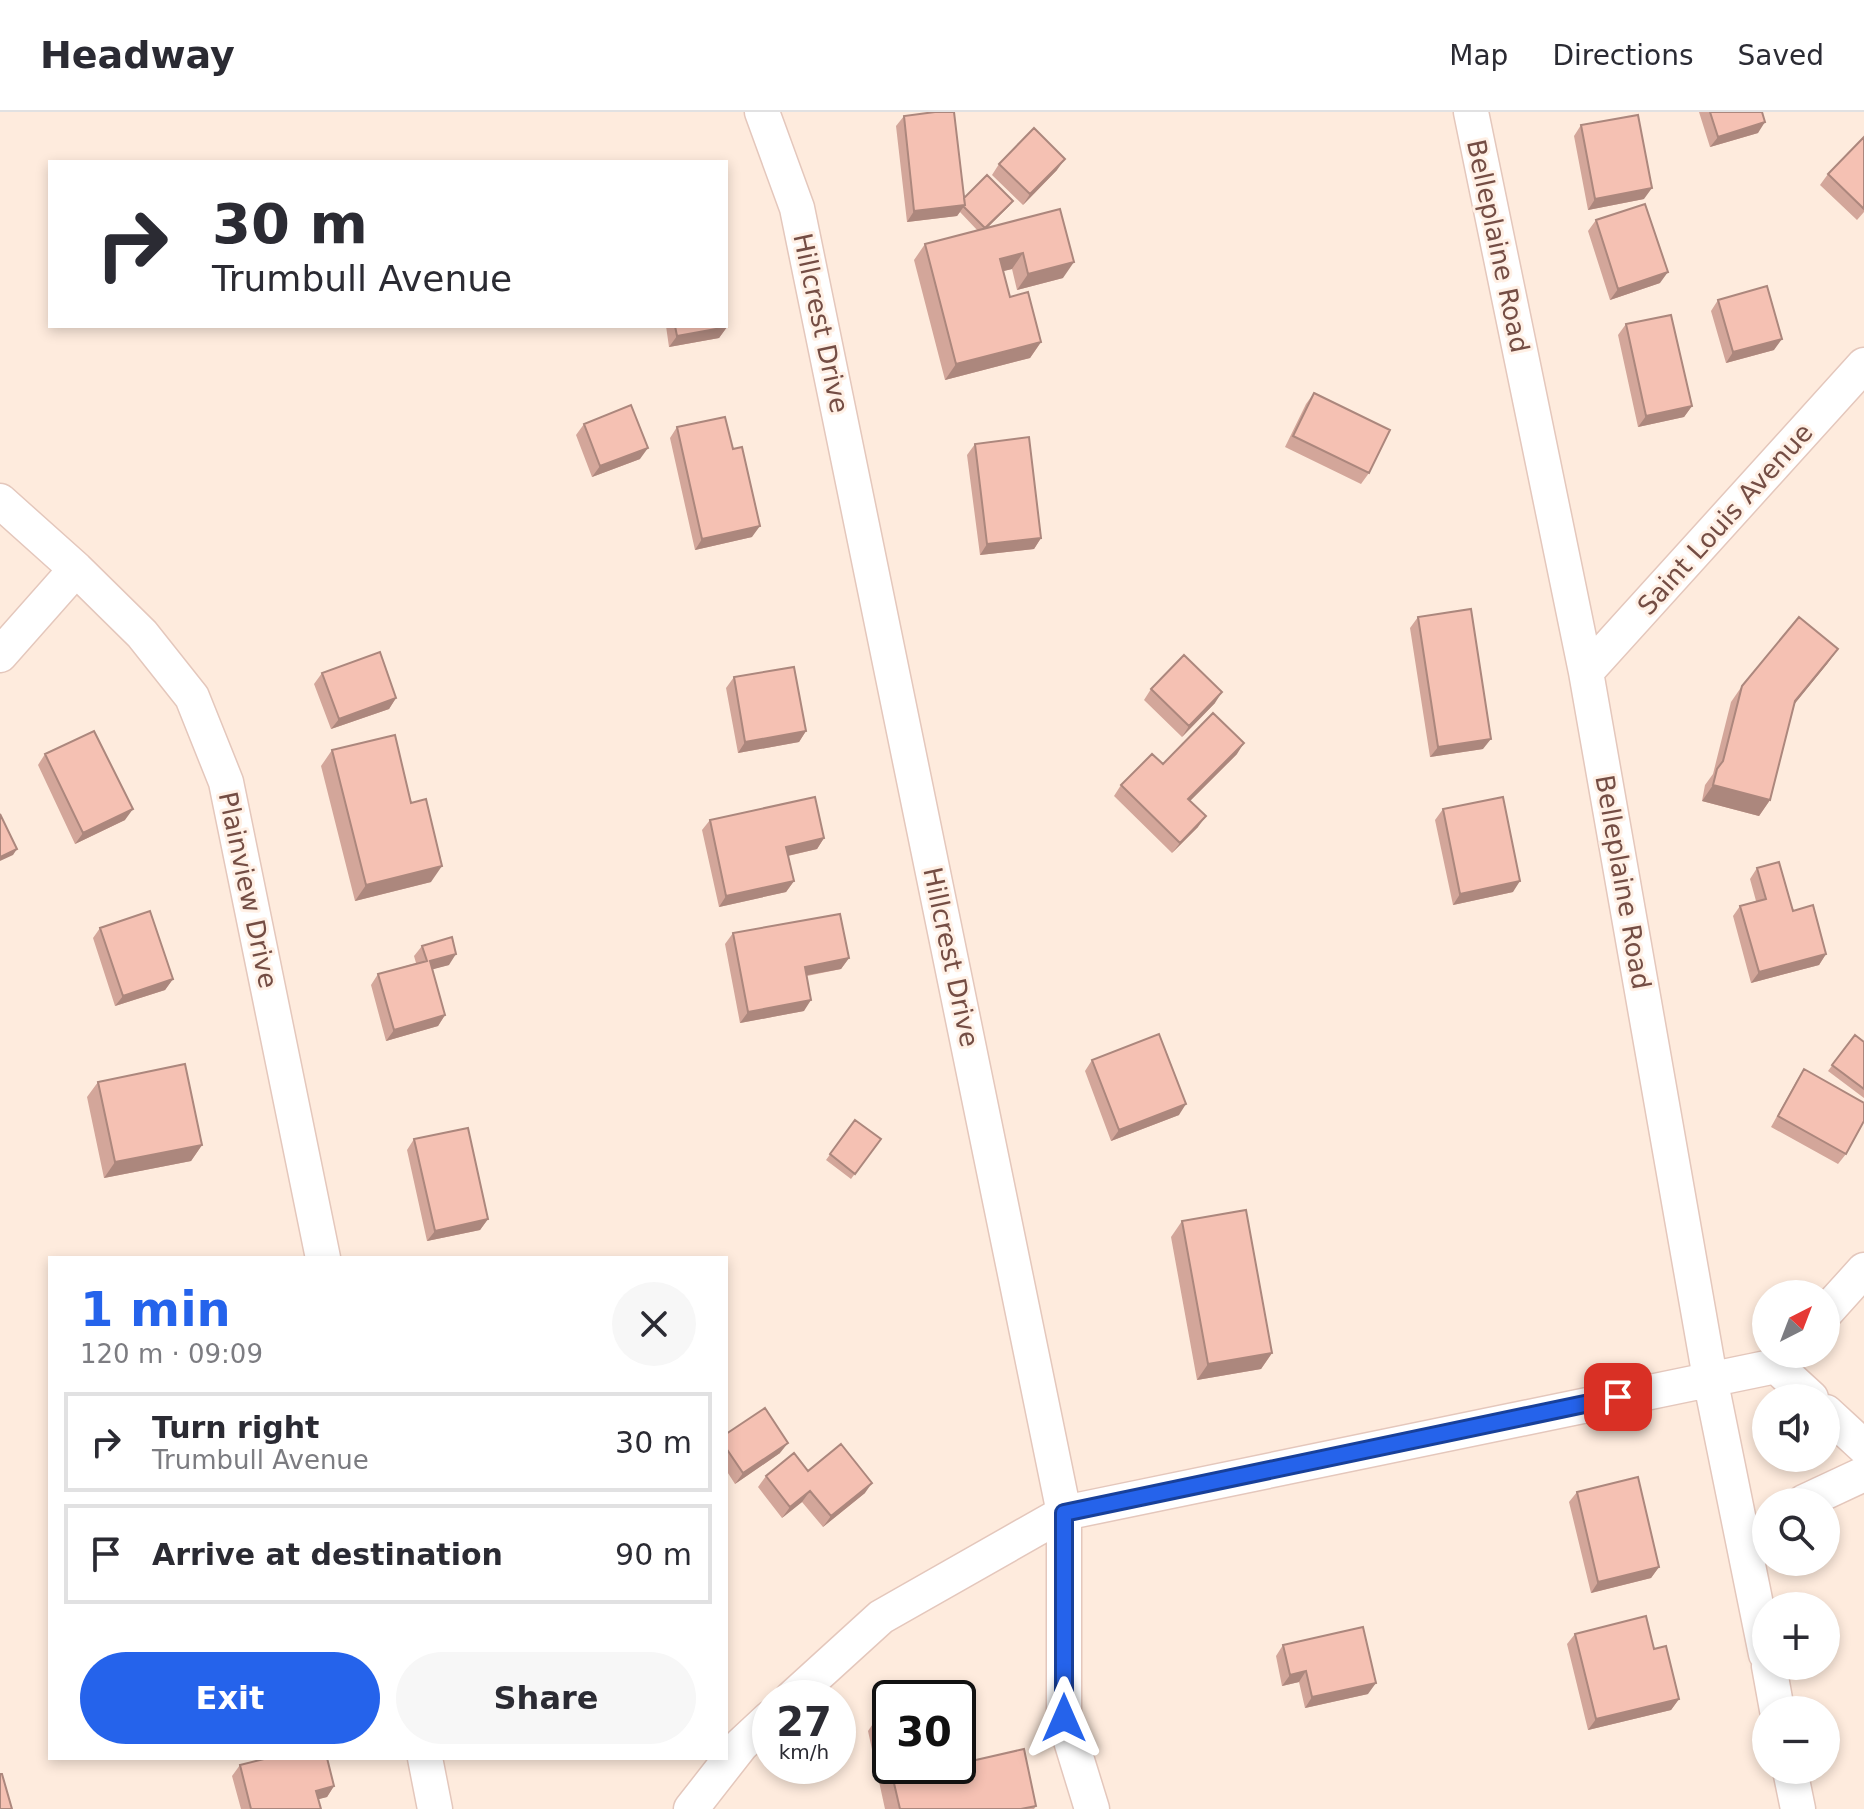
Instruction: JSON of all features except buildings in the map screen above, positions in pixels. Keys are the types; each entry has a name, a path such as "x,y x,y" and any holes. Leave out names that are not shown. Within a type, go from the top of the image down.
{"street":[{"name":"Hillcrest Drive","path":"762,112 797,208 1064,1513 1064,1718 1092,1809"},
{"name":"Belleplaine Road","path":"1471,112 1586,672 1710,1378 1752,1518"},
{"name":"Saint Louis Avenue","path":"1586,672 1864,365"},
{"name":"Plainview Drive","path":"0,501 142,634 192,697 226,782 323,1256"},
{"path":"0,655 76,569"},
{"path":"1840,1297 1864,1270"},
{"path":"812,1680 881,1617 1064,1513 1752,1367"},
{"path":"1787,1368 1800,1384"},
{"path":"1840,1425 1864,1447"},
{"path":"1834,1488 1864,1474"},
{"path":"691,1809 752,1735"},
{"path":"425,1760 435,1809"},
{"path":"1793,1784 1798,1809"}],"route":[{"path":"1064,1718 1064,1513 1618,1397"}]}
